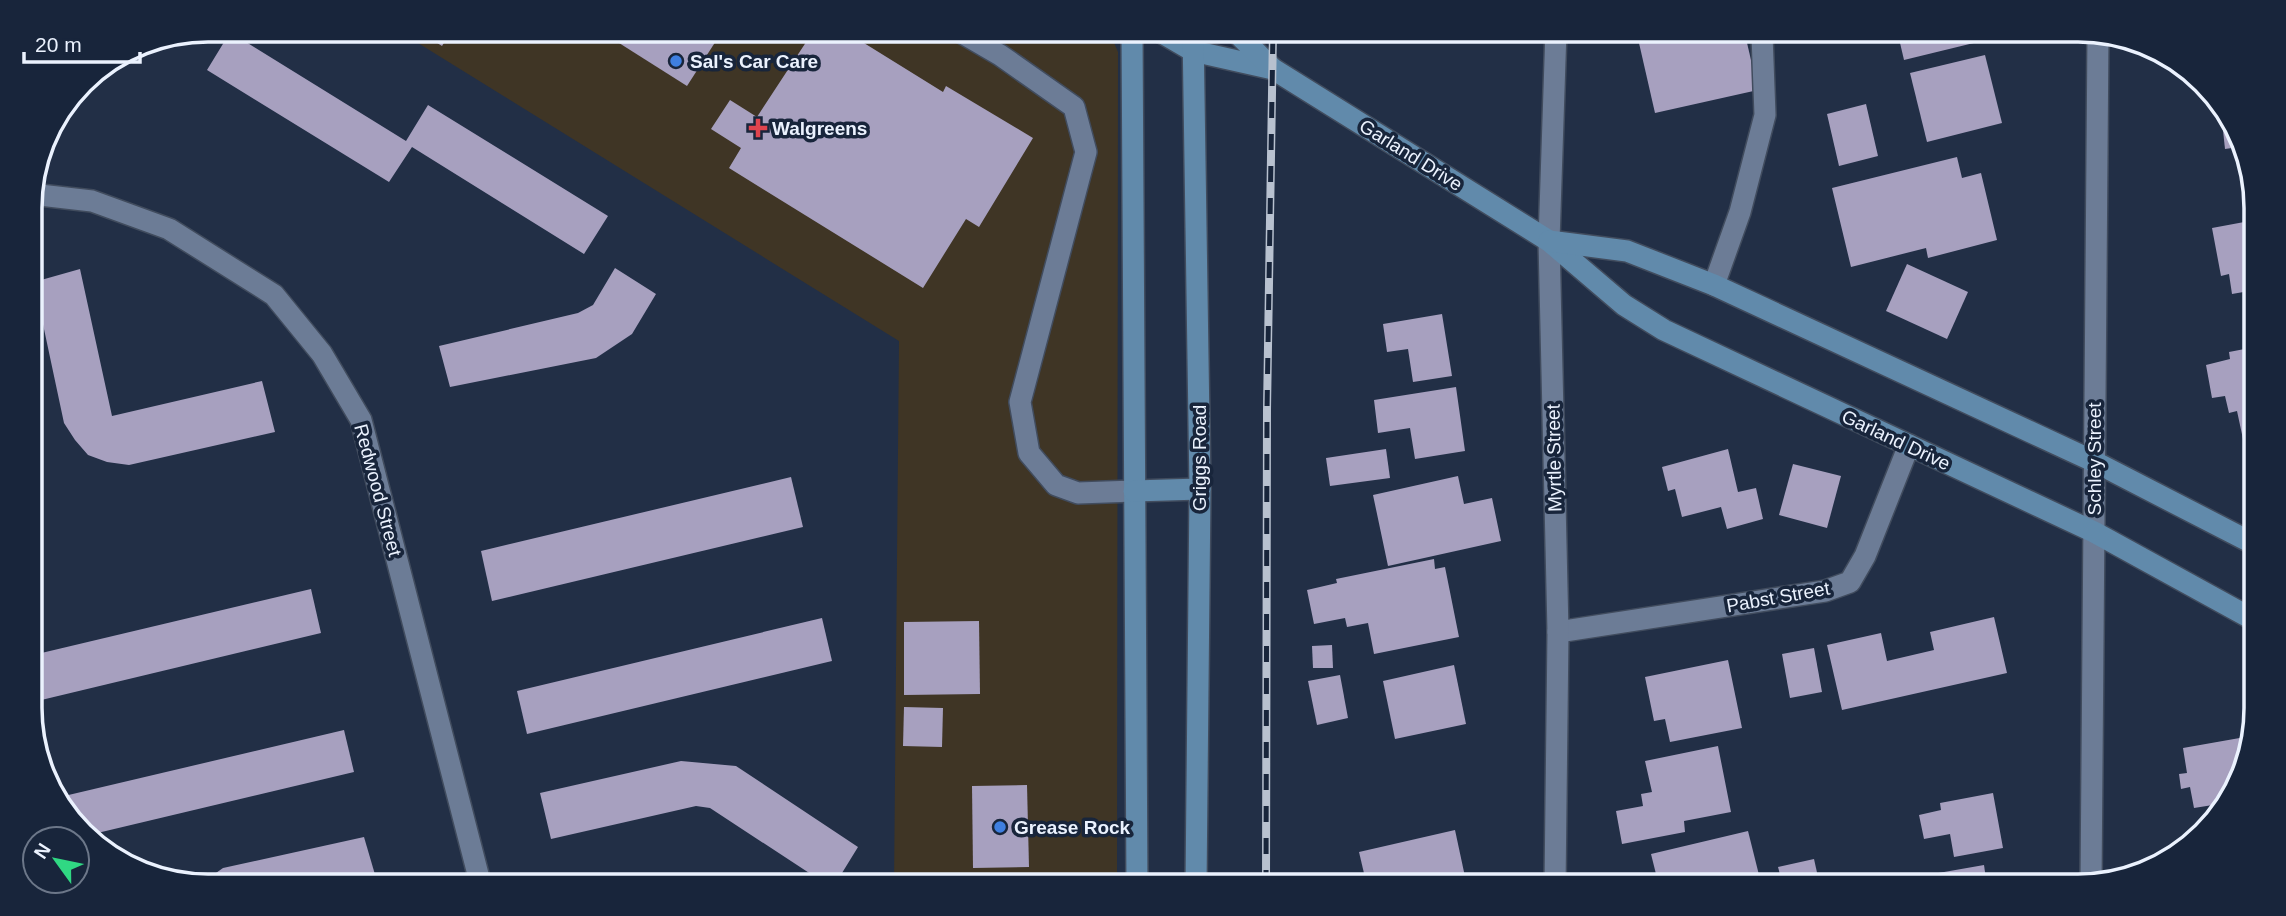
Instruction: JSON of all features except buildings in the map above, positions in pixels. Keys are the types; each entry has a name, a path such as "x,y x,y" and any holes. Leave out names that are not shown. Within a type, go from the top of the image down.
{"main road":[{"path":"1132,42 1137,874"},
{"name":"Griggs Road","path":"1193,42 1200,489 1196,874"},
{"name":"Garland Drive","path":"1199,42 1273,69 1549,241 1624,305 1664,330 2094,532 2244,614"},
{"name":"Garland Drive","path":"1246,42 1273,69"},
{"name":"Garland Drive","path":"1549,241 1627,251 1714,285 2093,461 2244,539"},
{"path":"1134,491 1200,489"}],"street":[{"path":"978,42 1074,107 1086,152 1020,402 1029,453 1056,485 1078,493 1134,491"},
{"name":"Myrtle Street","path":"1555,874 1558,632 1549,241 1556,42"},
{"path":"1714,285 1740,212 1765,115 1762,42"},
{"name":"Schley Street","path":"2091,874 2098,43"},
{"name":"Redwood Street","path":"42,195 92,201 169,229 274,295 323,354 361,420 478,874"},
{"name":"Pabst Street","path":"1558,632 1825,591 1850,582 1865,556 1909,445"}],"shaded area":[{"path":"416,42 1114,42 1118,52 1117,874 894,874 899,341"}],"railway":[{"path":"1266,874 1267,410 1273,42"}],"place":[{"name":"Sal's Car Care","path":"676,61"},
{"name":"Walgreens","path":"758,128"},
{"name":"Grease Rock","path":"1000,827"}]}
